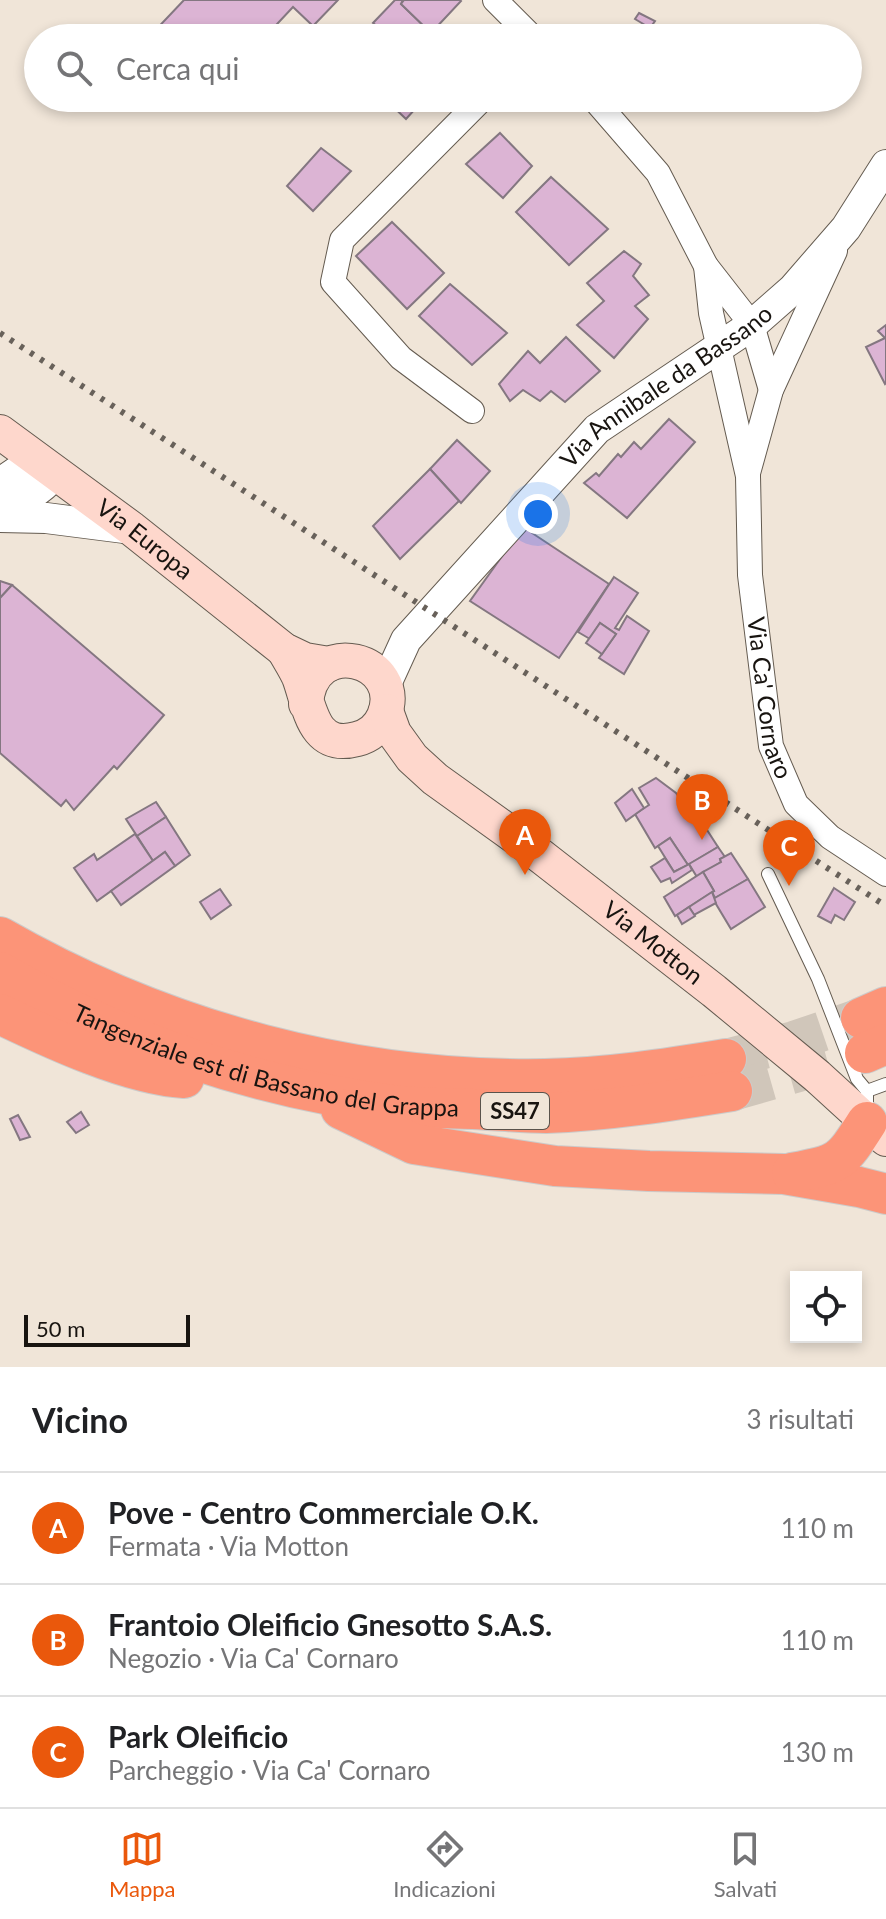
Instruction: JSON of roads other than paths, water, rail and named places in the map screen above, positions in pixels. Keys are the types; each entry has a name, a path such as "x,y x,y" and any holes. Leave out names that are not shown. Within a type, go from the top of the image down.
{"highway":[{"name":"Tangenziale est di Bassano del Grappa","path":"0,946 204,1028 316,1058 361,1066 475,1077 545,1079 637,1072 729,1075 638,1106 544,1113 403,1106 289,1087 145,1041 45,998 0,946"},
{"path":"0,1014 96,1054 163,1077 289,1087 414,1144 555,1166 784,1174 886,1194"},
{"path":"784,1174 830,1165 848,1151 875,1070"}],"main road":[{"name":"Via Europa","path":"0,432 132,529 284,650 305,660 372,668 386,699"},
{"name":"Via Europa","path":"284,650 298,676 313,724 340,741 361,739"},
{"path":"306,704 312,680 341,662"},
{"path":"361,739 373,732 386,699"},
{"name":"Via Motton","path":"386,699 394,733 412,758 435,779 524,843 714,991 817,1076 875,1070"},
{"name":"Via Motton","path":"361,739 382,743 412,758"}],"street":[{"path":"495,0 519,24"},
{"path":"469,112 342,240 333,282 401,358 472,411"},
{"path":"605,112 658,173 706,266 752,325 771,390"},
{"name":"Via Annibale da Bassano","path":"386,699 406,640 597,429 752,325 793,289 846,228 885,169"},
{"name":"Via Ca' Cornaro","path":"748,476 771,390 846,228"},
{"name":"Via Ca' Cornaro","path":"706,266 711,313 748,476 750,575 771,746 796,804 830,837 886,874"},
{"path":"0,483 46,465"},
{"path":"0,506 35,494 46,465"},
{"path":"0,517 46,518 132,529"},
{"name":"Via Annibale da Bassano","path":"341,662 406,640"}],"lane":[{"path":"768,874 818,979 857,1079 875,1070"}],"tunnel":[{"path":"726,1059 794,1041 861,1018"},
{"path":"732,1091 865,1053"}],"railway":[{"path":"0,333 886,906"}],"place":[{"name":"Frantoio Oleificio Gnesotto S.A.S.","path":"702,840"},
{"name":"Pove - Centro Commerciale O.K.","path":"525,875"},
{"name":"Park Oleificio","path":"789,886"}]}
